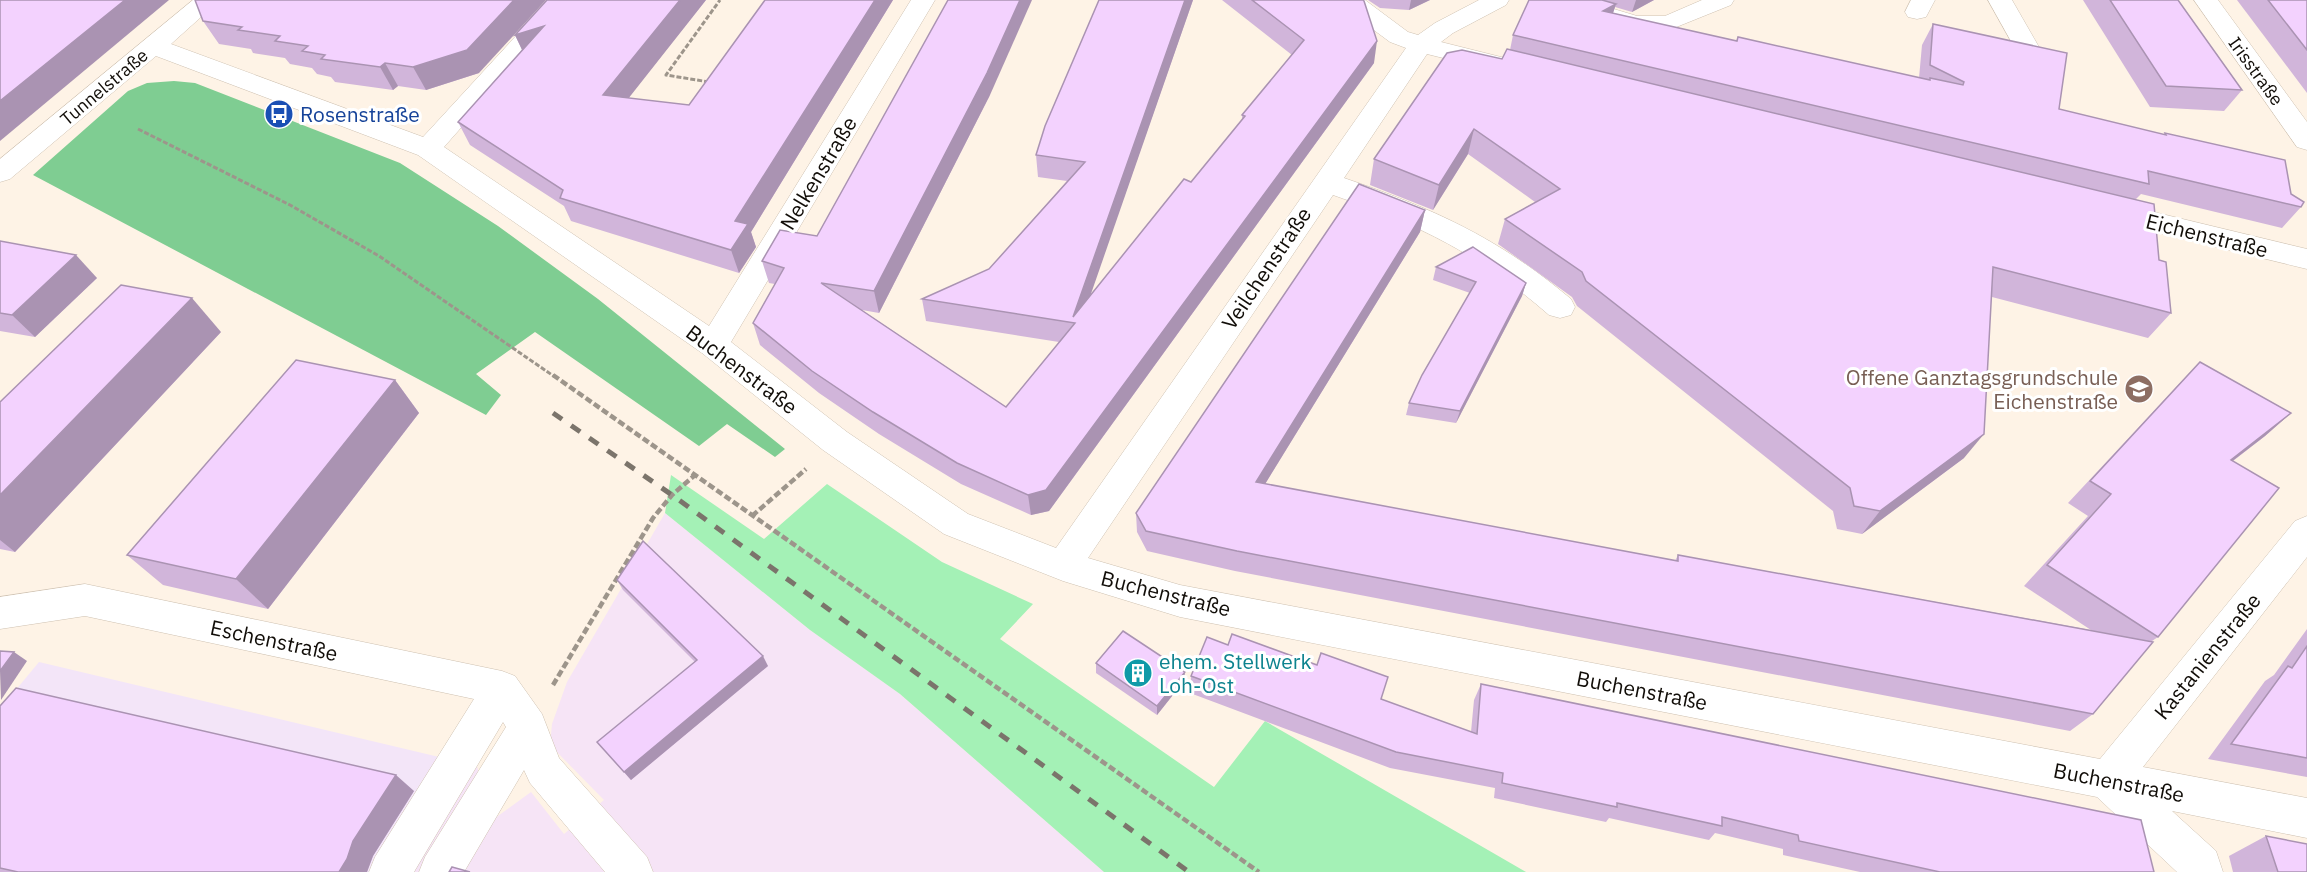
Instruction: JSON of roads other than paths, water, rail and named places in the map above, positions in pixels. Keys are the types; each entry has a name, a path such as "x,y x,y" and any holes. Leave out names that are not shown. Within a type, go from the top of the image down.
{"street":[{"name":"Tunnelstraße","path":"0,174 208,0"},
{"path":"428,149 562,0"},
{"name":"Nelkenstraße","path":"713,345 923,0"},
{"path":"1349,0 1399,37 1421,45 1526,70"},
{"name":"Veilchenstraße","path":"1063,566 1421,45 1444,28 1497,0"},
{"path":"1558,0 1636,23 1669,23 1722,0"},
{"path":"2000,0 2030,54"},
{"name":"Irisstraße","path":"2205,0 2307,141"},
{"name":"Buchenstraße","path":"153,46 428,149 713,345 835,441 956,524 1063,566 1180,601 2307,818"},
{"path":"1325,182 1413,214 1464,239 1533,283 1560,307"},
{"name":"Eichenstraße","path":"2085,205 2307,259"},
{"name":"Kastanienstraße","path":"2108,780 2307,531"},
{"name":"Eschenstraße","path":"0,613 85,600 502,688"},
{"path":"390,872 502,688 528,727 544,770 632,872"},
{"path":"440,872 528,727"},
{"path":"2108,780 2200,866 2202,872"}],"railway":[{"path":"553,413 672,495 1189,872"}],"place":[{"name":"Rosenstraße","path":"279,114"},
{"name":"Offene Ganztagsgrundschule Eichenstraße","path":"2139,389"},
{"name":"ehem. Stellwerk Loh-Ost","path":"1138,673"}]}
